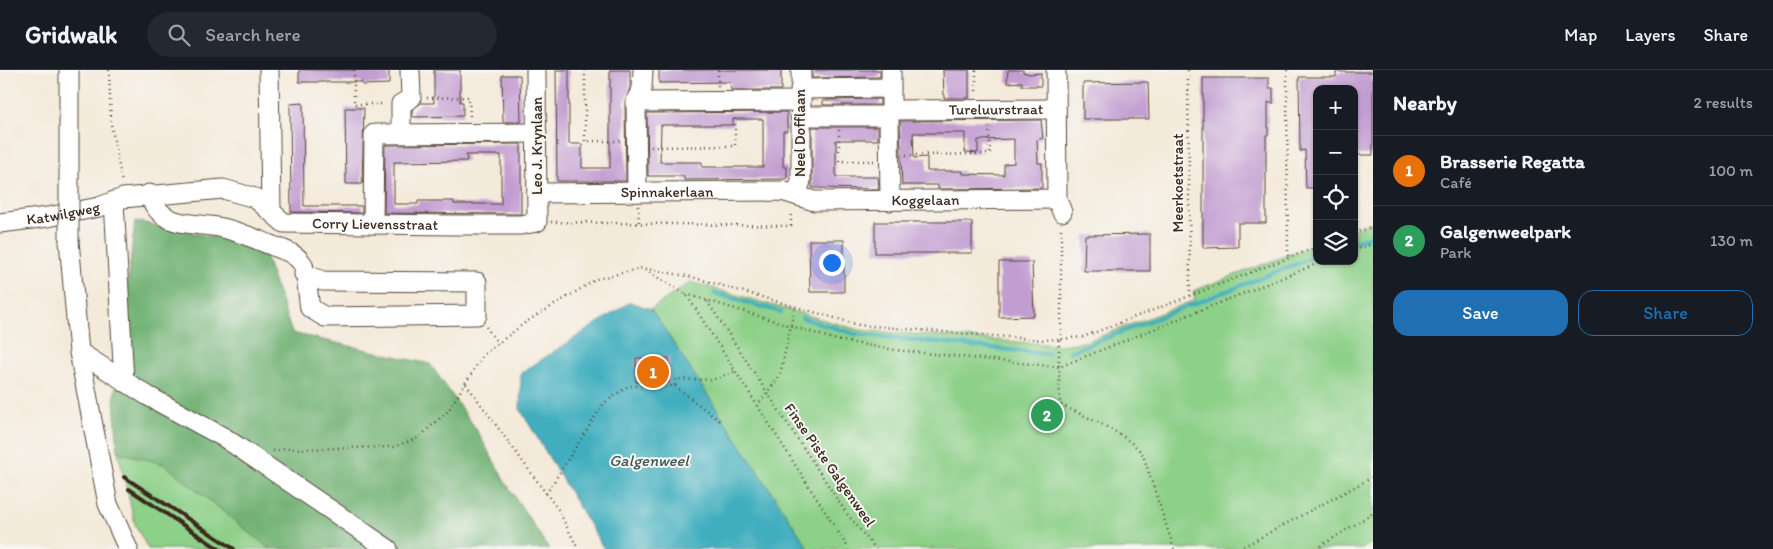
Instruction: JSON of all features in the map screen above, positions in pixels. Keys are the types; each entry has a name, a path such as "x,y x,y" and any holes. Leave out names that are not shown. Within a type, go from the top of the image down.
{"street":[{"path":"69,70 68,241 79,352 108,504 128,549"},
{"path":"270,70 271,211"},
{"path":"402,133 410,70"},
{"name":"Leo J. Krynlaan","path":"536,70 537,222"},
{"path":"637,192 636,102 642,88 643,70"},
{"path":"1056,70 1059,206"},
{"path":"636,102 735,102 797,96 823,88 890,82 890,195"},
{"name":"Tureluurstraat","path":"797,96 831,116 936,110 1056,109"},
{"name":"Neel Dofflaan","path":"796,195 801,181 797,96"},
{"path":"374,224 374,134 537,133"},
{"name":"Corry Lievensstraat","path":"149,194 223,189 255,198 284,223 502,225 537,222"},
{"name":"Spinnakerlaan","path":"537,193 782,191 796,195"},
{"path":"149,194 158,213 185,225 220,227 295,255 303,265 304,274 310,308 325,317 477,316 476,282 323,281 304,274"},
{"name":"Katwilgweg","path":"0,223 48,217 100,207 118,199 149,194"},
{"name":"Koggelaan","path":"796,195 814,201 890,195 1059,206"},
{"path":"118,199 124,382"},
{"path":"79,352 124,382 225,438 388,549"}],"path":[{"path":"109,70 111,124 118,199"},
{"path":"354,70 354,104 470,97 470,133"},
{"path":"584,70 585,141 735,146 735,102"},
{"path":"831,116 839,162 990,154 976,70"},
{"name":"Meerkoetstraat","path":"1188,70 1190,295"},
{"path":"1287,70 1288,258"},
{"path":"1059,206 1060,404 1137,446 1144,455 1174,549"},
{"path":"537,222 791,226"},
{"path":"1358,232 1373,226"},
{"path":"1358,249 1373,244"},
{"path":"269,452 285,449 393,448 418,438 448,411 483,355 526,322 597,279 642,268 692,277 859,325 1060,340 1083,338 1313,249"},
{"path":"642,268 686,294 837,340 895,350 1059,367 1314,265"},
{"path":"686,294 849,549"},
{"name":"Finse Piste Galgenweel","path":"706,300 847,514 876,549"},
{"path":"757,406 780,375 796,306"},
{"path":"477,316 498,344"},
{"path":"675,386 676,379 712,380 735,371"},
{"path":"466,384 559,511 578,549"},
{"path":"546,494 604,403 628,386 675,386 722,423"},
{"path":"1239,549 1373,477"},
{"path":"1316,549 1373,514"}],"green space":[{"path":"135,221 262,247 292,333 430,364 476,429 506,483 549,549 270,549 164,464 118,452 114,401"},
{"path":"1373,222 1373,542 1362,549 809,549 651,309 691,282 859,330 1058,345 1085,342 1195,300 1193,291 1313,246 1313,265 1358,265 1358,228"},
{"path":"118,452 164,464 270,549 148,549 135,524"}],"water":[{"name":"Galgenweel","path":"630,302 651,309 809,549 604,549 520,409 521,373"}],"building":[{"path":"299,70 389,70 389,84 362,85 362,82 299,82"},
{"path":"434,70 460,70 460,102 463,102 463,116 412,117 412,110 421,103 434,103"},
{"path":"556,70 569,70 569,144 582,144 582,168 610,168 610,70 630,70 630,88 625,102 626,181 557,181"},
{"path":"659,70 781,70 781,90 731,90 730,82 659,83"},
{"path":"812,70 880,70 880,77 812,78"},
{"path":"943,70 969,70 969,98 944,98"},
{"path":"1008,70 1023,70 1023,72 1029,74 1041,73 1041,86 1022,86 1022,82 1007,83"},
{"path":"1336,72 1373,72 1373,155 1358,155 1358,85 1313,85 1313,188 1306,188 1305,150 1300,151 1299,77 1336,77"},
{"path":"502,75 520,75 521,122 503,122"},
{"path":"1203,78 1269,78 1269,88 1273,88 1273,104 1268,102 1268,135 1266,135 1266,223 1238,223 1238,247 1203,248"},
{"path":"1148,82 1149,119 1083,119 1083,83"},
{"path":"880,99 880,105 823,105 823,100"},
{"path":"303,103 304,206 362,206 362,213 291,212 290,104"},
{"path":"345,108 364,108 362,184 346,184"},
{"path":"787,112 787,131 783,131 783,167 787,167 787,179 684,180 684,176 648,176 647,113","holes":["733,119 763,119 763,167 702,167 702,162 660,162 661,125 733,125"]},
{"path":"1041,120 1043,138 1037,140 1038,163 1042,163 1042,188 938,189 938,185 902,185 900,121","holes":["913,133 965,133 965,152 978,153 978,140 1014,139 1014,163 1004,164 1004,175 963,174 963,171 927,171 927,157 914,158"]},
{"path":"812,127 878,127 878,140 836,140 836,177 878,177 879,189 812,188"},
{"path":"521,144 521,214 384,213 385,145","holes":["466,155 501,155 501,204 454,204 454,201 418,201 418,204 394,204 394,162 467,161"]},
{"path":"875,222 972,222 972,253 875,253"},
{"path":"1150,234 1150,271 1084,271 1085,235"},
{"path":"809,240 844,240 844,292 810,292"},
{"path":"999,262 1032,262 1034,316 999,317"},
{"path":"636,358 669,358 669,383 636,382"}],"waterway":[{"path":"1358,241 1373,235"},
{"path":"1070,352 1313,258"},
{"path":"714,293 781,312"},
{"path":"802,318 855,334 1048,354"}],"railway":[{"path":"124,477 234,549"},
{"path":"129,489 219,549"}],"place":[{"name":"Brasserie Regatta","path":"653,372"},
{"name":"Galgenweelpark","path":"1047,415"}]}
